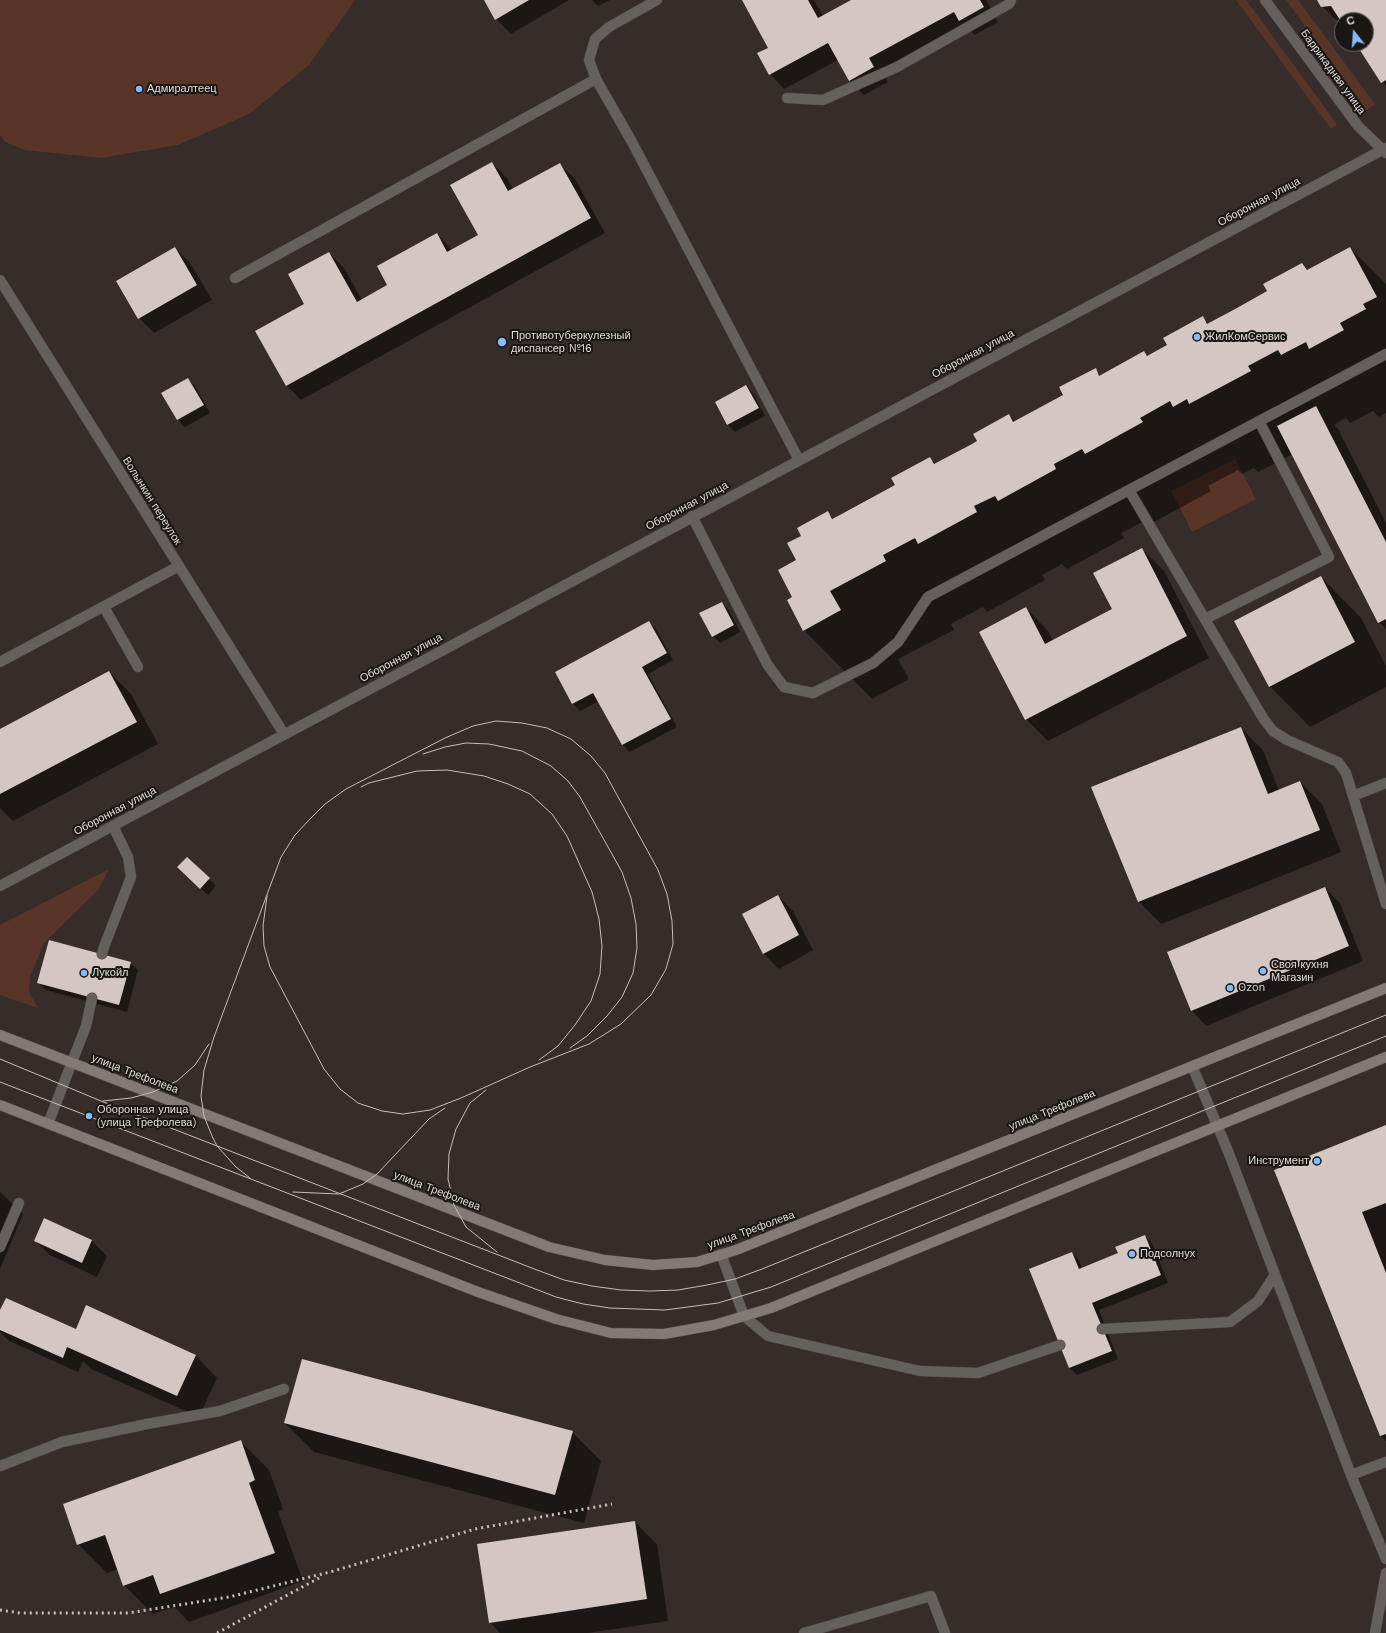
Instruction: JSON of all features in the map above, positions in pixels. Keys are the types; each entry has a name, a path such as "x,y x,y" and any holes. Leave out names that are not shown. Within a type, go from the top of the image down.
{"main road":[{"name":"улица Трефолева","path":"0,1035 549,1247 605,1260 653,1265 697,1262 736,1250 844,1208 1386,988"},
{"path":"0,1105 478,1292 556,1319 611,1333 664,1334 714,1325 771,1308 860,1273 1386,1057"}],"street":[{"path":"657,0 609,27 595,39 589,60 596,79 632,142 798,460"},
{"path":"787,98 822,100 897,67 1009,4 1011,0"},
{"name":"Баррикадная улица","path":"1265,0 1358,126 1385,150"},
{"path":"235,278 596,79"},
{"name":"Оборонная улица","path":"0,886 692,516 1385,150"},
{"name":"Волынкин переулок","path":"0,280 284,734"},
{"path":"692,516 767,664 784,687 813,693 873,663 898,642 928,597 1386,354"},
{"path":"1205,619 1329,557 1259,421"},
{"path":"1129,490 1263,718 1273,731 1287,740 1338,762 1346,773 1386,904"},
{"path":"0,662 179,566"},
{"path":"104,607 138,667"},
{"path":"1353,796 1386,783"},
{"path":"102,954 131,877 128,857 113,826"},
{"path":"48,1124 86,1026 92,998"},
{"path":"1192,1066 1218,1126 1351,1475 1386,1559"},
{"path":"0,1247 19,1203"},
{"path":"721,1254 744,1316 768,1336 920,1371 978,1373 1060,1345"},
{"path":"1102,1329 1230,1322 1258,1301 1274,1276"},
{"path":"0,1466 62,1442 147,1424 220,1411 284,1388"},
{"path":"1351,1475 1386,1462"},
{"path":"1375,1633 1386,1573"},
{"path":"804,1633 931,1596 944,1633"}],"shaded area":[{"name":"Адмиралтеец","path":"0,0 355,0 309,65 249,114 178,145 101,158 24,150 5,142 0,135"},
{"path":"1236,0 1246,0 1337,124 1331,129"},
{"path":"1286,0 1298,0 1334,49 1334,52 1336,52 1375,104 1367,110"},
{"path":"1235,459 1256,499 1192,532 1171,491"},
{"path":"109,869 98,890 44,943 30,977 29,992 38,1008 0,995 0,925"}],"building":[{"path":"484,0 529,0 495,20"},
{"path":"742,0 808,0 818,18 851,0 980,0 984,7 959,21 954,12 869,58 874,67 849,81 828,43 769,75 757,53 768,48"},
{"path":"1317,0 1386,0 1386,80 1381,83 1361,52 1374,52 1374,12 1335,12 1331,6 1321,7"},
{"path":"492,162 508,191 560,163 591,218 286,386 255,331 304,304 288,274 329,252 357,302 387,285 377,266 437,233 447,252 478,235 450,185"},
{"path":"175,247 197,285 138,319 116,281"},
{"path":"1350,247 1377,297 1363,304 1366,309 1340,323 1344,330 1309,349 1306,342 1281,355 1278,350 1248,366 1251,371 1189,404 1187,399 1173,407 1170,401 1140,418 1143,422 1085,454 1082,449 1054,464 1056,469 998,501 995,496 974,506 977,512 918,544 915,538 883,555 886,561 830,591 841,610 803,631 787,600 792,597 778,570 796,560 787,543 801,536 797,528 828,511 832,519 838,516 895,485 891,478 930,457 934,464 972,444 977,441 973,434 1009,414 1013,422 1063,395 1059,387 1096,368 1099,376 1144,351 1147,356 1167,345 1163,338 1203,316 1207,324 1267,291 1263,284 1302,263 1307,270"},
{"path":"188,378 204,405 177,420 161,393"},
{"path":"746,385 759,408 727,425 715,402"},
{"path":"1316,406 1386,542 1386,619 1378,623 1277,426"},
{"path":"1142,548 1187,636 1025,720 979,632 1026,607 1045,644 1112,609 1093,573"},
{"path":"1321,576 1355,642 1269,687 1234,621"},
{"path":"722,602 734,625 712,637 699,613"},
{"path":"649,621 667,653 642,667 671,719 622,745 593,693 572,704 555,672"},
{"path":"109,671 137,722 0,794 0,729"},
{"path":"1241,727 1268,794 1300,781 1320,830 1138,902 1091,787"},
{"path":"187,857 210,878 200,889 177,867"},
{"path":"1325,887 1349,946 1191,1011 1167,952"},
{"path":"778,895 799,935 763,954 742,914"},
{"name":"Лукойл","path":"49,940 131,962 119,1005 37,983"},
{"path":"1386,1125 1386,1203 1362,1212 1386,1273 1386,1434 1380,1436 1274,1170"},
{"path":"44,1218 92,1240 82,1263 34,1241"},
{"path":"1145,1235 1161,1275 1092,1303 1112,1351 1069,1368 1029,1269 1072,1252 1079,1269 1118,1253 1115,1247"},
{"path":"6,1298 76,1329 86,1305 196,1355 177,1396 67,1347 63,1358 0,1330 0,1310"},
{"path":"302,1359 573,1431 555,1495 284,1423"},
{"path":"241,1440 255,1480 249,1483 275,1553 160,1594 153,1575 123,1586 105,1535 77,1545 63,1504"},
{"path":"635,1521 647,1599 489,1623 477,1544"}],"tram line":[{"path":"250,1178 236,1167 217,1146 212,1136 204,1116 201,1096 204,1070 214,1037 281,857 295,835 310,819 325,804 346,789 445,738 473,726 496,721 522,723 547,728 571,739 591,756 605,773 658,870 667,894 672,921 673,944 666,969 651,995 621,1024 589,1044 530,1067 461,1098 430,1110 403,1114 382,1111 358,1103 340,1089 324,1069 270,967 264,946 263,926 267,896"},
{"path":"423,754 445,747 466,743 489,744 522,751 551,766 568,781 580,797 622,872 631,898 636,924 637,948 633,973 622,997 607,1016 587,1036 570,1048"},
{"path":"361,787 369,783 417,771 447,770 484,776 508,784 530,794 552,814 567,836 592,892 599,919 602,946 600,974 591,1001 575,1025 558,1046 539,1060"},
{"path":"0,1059 101,1101 564,1280 621,1290 650,1291 678,1290 707,1285 735,1279 762,1269 1386,1015"},
{"path":"0,1082 556,1297 583,1304 610,1308 665,1310 718,1303 771,1287 1386,1036"},
{"path":"103,1101 131,1098 153,1092 177,1081 195,1065 209,1044"},
{"path":"486,1090 470,1103 456,1129 449,1154 448,1179 454,1205 466,1227 497,1252"},
{"path":"293,1192 339,1194 363,1184 377,1174 429,1119 445,1108"}],"railway":[{"path":"0,1610 20,1613 128,1613 229,1597 330,1572 475,1529 612,1504"},
{"path":"217,1633 319,1578"}],"place":[{"name":"Адмиралтеец","path":"139,89"},
{"name":"ЖилКомСервис","path":"1197,337"},
{"name":"Противотуберкулезный диспансер №16","path":"502,342"},
{"name":"Своя кухня Магазин","path":"1263,971"},
{"name":"Лукойл","path":"84,973"},
{"name":"Ozon","path":"1230,988"},
{"name":"Оборонная улица (улица Трефолева)","path":"89,1116"},
{"name":"Инструмент","path":"1317,1161"},
{"name":"Подсолнух","path":"1132,1254"}]}
